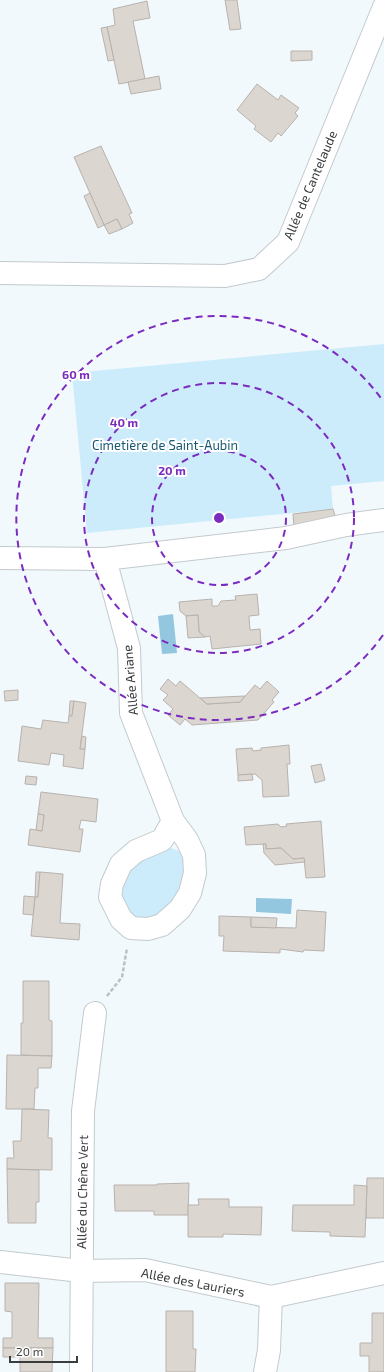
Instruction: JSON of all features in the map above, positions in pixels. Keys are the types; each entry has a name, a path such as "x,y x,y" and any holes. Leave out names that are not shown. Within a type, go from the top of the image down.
{"street":[{"name":"Allée de Cantelaude","path":"0,273 225,276 259,270 288,242 384,7"},
{"path":"0,558 105,559 286,538 346,525 384,520"},
{"name":"Allée Ariane","path":"105,559 129,648 130,713 173,821 187,840 194,855 195,873 190,893 180,909 162,925 148,929 130,928"},
{"path":"130,928 121,919 110,897 112,884 121,864 136,851 162,840 173,821"},
{"name":"Allée du Chêne Vert","path":"81,1372 83,1111 95,1013"},
{"name":"Allée des Lauriers","path":"0,1262 82,1271 145,1270 270,1297 384,1273"},
{"path":"265,1372 269,1350 270,1297"}],"path":[{"path":"95,1013 122,976 130,928"}],"green space":[{"name":"Cimetière de Saint-Aubin","path":"384,344 384,481 331,486 333,509 87,533 72,373"},
{"path":"172,848 181,852 186,860 185,874 180,892 169,908 158,917 145,920 133,918 120,903 123,880 131,867 161,849"}],"shaded area":[{"path":"173,614 177,653 162,654 158,616"},
{"path":"256,898 292,899 291,914 256,912"}],"building":[{"path":"225,0 237,0 241,29 230,30"},
{"path":"147,1 150,18 133,21 145,79 119,84 107,27 115,25 113,9"},
{"path":"107,27 114,60 108,61 101,28"},
{"path":"291,51 312,51 312,60 291,61"},
{"path":"159,76 161,89 131,94 128,82"},
{"path":"257,84 278,100 281,95 299,108 295,113 298,116 281,136 278,133 271,142 254,129 256,126 237,110"},
{"path":"101,146 132,213 129,214 133,223 122,229 117,219 104,225 74,157"},
{"path":"90,193 104,225 98,228 84,196"},
{"path":"117,219 122,229 109,234 104,225"},
{"path":"333,509 336,519 294,526 293,514"},
{"path":"257,594 259,615 249,616 250,630 260,629 261,644 212,649 210,636 205,637 199,632 198,615 186,616 180,611 179,602 212,599 212,606 218,606 221,601 236,600 235,596"},
{"path":"198,615 199,632 205,637 188,638 186,616"},
{"path":"168,679 176,686 180,681 207,704 240,702 255,685 260,689 267,681 279,692 272,700 274,702 258,720 192,725 185,719 180,725 168,715 173,709 163,700 168,695 160,689"},
{"path":"18,690 18,700 5,701 4,691"},
{"path":"245,696 240,702 207,704 200,698"},
{"path":"70,701 74,701 72,716 69,716"},
{"path":"74,701 86,703 80,749 85,749 83,769 63,766 64,755 51,753 49,765 18,761 22,726 41,729 43,720 68,723 69,716 72,716"},
{"path":"82,736 86,737 85,749 80,749"},
{"path":"289,745 290,764 287,764 289,796 263,797 262,780 255,774 238,775 236,749 252,748 253,751 261,750 261,748"},
{"path":"321,764 325,780 315,783 311,766"},
{"path":"252,774 253,780 238,781 238,775"},
{"path":"26,776 37,777 36,785 25,784"},
{"path":"41,792 98,799 96,822 81,820 79,829 83,829 80,852 28,845 30,829 42,831 44,815 38,814"},
{"path":"38,814 44,815 42,831 36,830"},
{"path":"321,821 325,877 306,878 304,858 293,859 281,848 266,849 266,844 246,845 244,827 278,824 281,827 287,826 286,824"},
{"path":"263,844 266,844 266,849 281,848 293,859 304,858 305,862 275,865 264,853"},
{"path":"36,872 40,872 38,897 35,897"},
{"path":"40,872 63,874 60,923 80,924 79,940 31,936 35,897 38,897"},
{"path":"24,896 35,897 33,915 23,914"},
{"path":"297,910 326,912 324,951 304,950 303,952 280,949 280,953 223,951 224,936 219,936 219,916 251,917 251,927 296,928"},
{"path":"251,917 277,918 276,928 251,927"},
{"path":"23,981 49,981 49,1020 52,1021 52,1056 21,1055"},
{"path":"7,1055 52,1056 51,1068 38,1068 38,1088 35,1088 34,1109 6,1109"},
{"path":"22,1109 49,1110 48,1138 52,1138 52,1170 7,1169 7,1158 14,1158 13,1141 21,1141"},
{"path":"7,1169 39,1170 39,1202 36,1202 36,1223 8,1223"},
{"path":"367,1178 384,1178 384,1218 366,1218"},
{"path":"189,1183 188,1215 154,1215 154,1211 115,1211 114,1185"},
{"path":"354,1185 367,1186 365,1237 330,1236 330,1232 292,1231 293,1205 354,1205"},
{"path":"198,1199 229,1199 229,1207 262,1207 261,1235 223,1234 223,1237 188,1237 188,1205 199,1205"},
{"path":"5,1283 39,1283 38,1338 53,1338 53,1348 3,1348 3,1338 12,1338 12,1312 5,1311"},
{"path":"166,1311 193,1311 193,1349 196,1349 195,1372 166,1372"},
{"path":"372,1313 384,1313 384,1372 369,1372 369,1356 360,1356 360,1343 372,1343"},
{"path":"3,1348 53,1348 52,1372 20,1372 20,1357 3,1357"}]}
